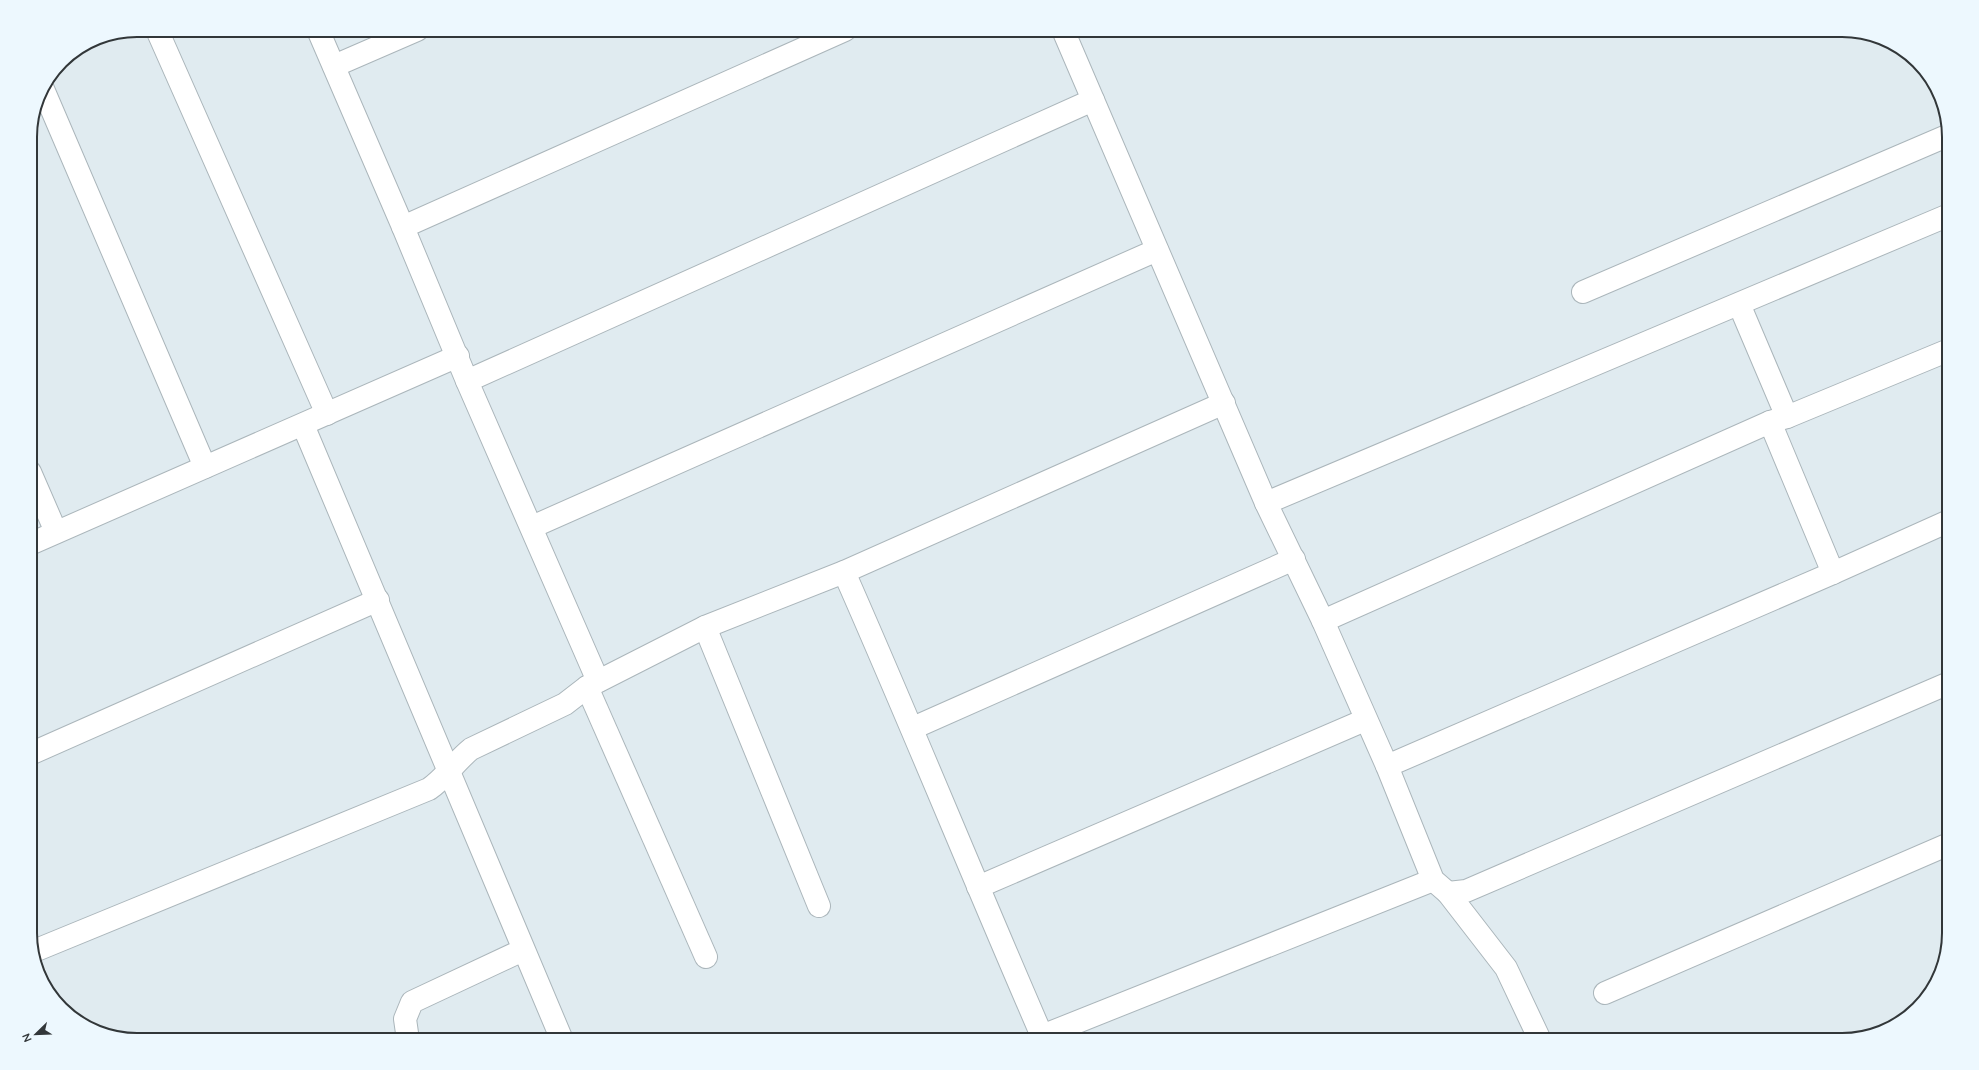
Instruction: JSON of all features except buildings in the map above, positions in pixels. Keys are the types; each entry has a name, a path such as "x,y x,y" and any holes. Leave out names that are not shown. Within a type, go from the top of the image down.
{"street":[{"path":"159,37 328,414"},
{"path":"321,37 458,356 467,381 532,527 593,684 706,957"},
{"path":"334,66 401,37"},
{"path":"403,227 829,37"},
{"path":"1066,37 1266,503 1323,621 1365,720 1441,886 1506,968 1537,1033"},
{"path":"46,96 204,467"},
{"path":"467,381 1093,100"},
{"path":"1583,292 1942,138"},
{"path":"1266,503 1942,218"},
{"path":"532,527 1157,250"},
{"path":"1739,304 1778,420 1833,573"},
{"path":"1323,621 1778,420 1942,353"},
{"path":"37,541 458,356"},
{"path":"38,949 429,789 438,783 458,759 471,749 565,704 593,684 705,627 844,572 1224,403"},
{"path":"303,425 378,600 448,771 559,1033"},
{"path":"37,488 56,532"},
{"path":"1387,766 1833,573 1942,524"},
{"path":"913,728 1294,560"},
{"path":"844,572 913,728 978,887 1041,1033"},
{"path":"37,751 378,600"},
{"path":"705,627 819,906"},
{"path":"1050,1033 1441,886 1466,891 1942,686"},
{"path":"978,887 1365,720"},
{"path":"1605,993 1942,847"},
{"path":"407,1033 405,1019 412,1002 523,950"}]}
